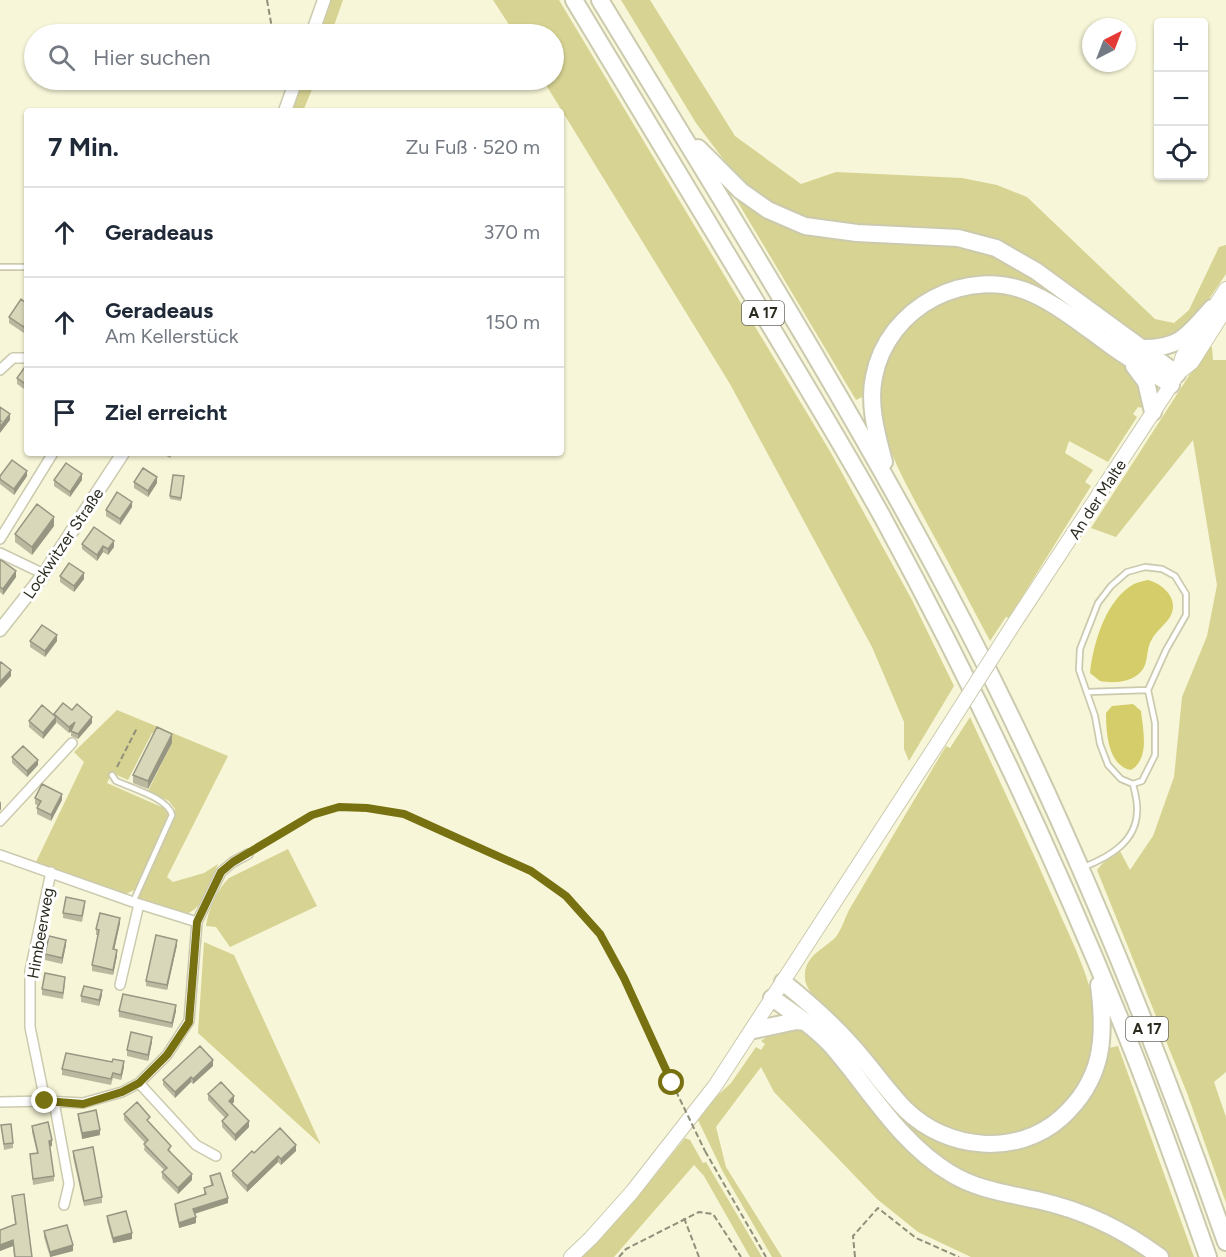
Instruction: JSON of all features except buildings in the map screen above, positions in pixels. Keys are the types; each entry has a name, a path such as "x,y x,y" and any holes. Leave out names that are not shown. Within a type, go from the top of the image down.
{"highway":[{"name":"A 17","path":"574,0 882,516 989,724 1053,861 1097,963 1131,1047 1208,1257"},
{"name":"A 17","path":"600,0 742,232 892,489 964,624 1081,868 1166,1076 1226,1242"},
{"path":"678,127 741,191 768,210 805,226 857,233 958,238 996,248 1036,271 1141,348 1174,380"},
{"path":"892,489 876,433 873,413 873,378 877,363 891,334 913,311 935,297 958,287 1003,285 1033,294 1120,352 1174,380"},
{"path":"1141,348 1174,344 1219,308"},
{"path":"1120,352 1146,382 1153,412"},
{"path":"783,982 833,1025 885,1087 920,1122 930,1129 955,1139 1000,1144 1036,1134 1056,1123 1086,1090 1096,1069 1102,1044 1102,1006 1097,963"},
{"path":"772,998 806,1022 827,1041 904,1134 920,1150 951,1174 991,1190 1058,1206 1105,1222 1160,1257"},
{"path":"754,1030 796,1021 806,1022"}],"main road":[{"name":"An der Malte","path":"571,1257 632,1192 715,1086 754,1030 772,998 1015,622 1174,380 1192,362 1226,289"}],"street":[{"path":"316,24 324,0"},
{"path":"286,108 292,90"},
{"path":"0,370 13,358 24,358"},
{"path":"0,539 51,456"},
{"name":"Lockwitzer Straße","path":"0,630 44,574 121,456"},
{"path":"0,553 44,574"},
{"path":"0,821 72,743"},
{"path":"0,1102 83,1104 122,1092 139,1083 167,1055 189,1022 197,922 221,872 248,854"},
{"path":"0,855 197,922"},
{"name":"Himbeerweg","path":"51,872 30,971 30,1027 69,1184 64,1205"},
{"path":"120,985 136,903"},
{"path":"139,1083 196,1145 216,1156"}],"lane":[{"path":"0,267 24,267"},
{"path":"1145,567 1162,569 1175,576 1186,594 1186,615 1166,650 1148,690 1155,723 1155,755 1142,781 1133,784 1121,779 1108,765 1100,744 1088,692 1079,670 1080,649 1098,603 1111,586 1127,572 1145,567"},
{"path":"1088,692 1148,690"},
{"path":"112,775 116,781 163,802 171,809 172,815 136,903"},
{"path":"1081,868 1101,860 1128,840 1135,826 1138,811 1133,784"}],"path":[{"path":"267,0 271,24"},
{"path":"112,775 137,728"},
{"path":"248,854 312,815 339,807 367,808 404,814 531,871 566,896 600,934 624,978 705,1151 766,1257"},
{"path":"855,1257 853,1236 878,1208 916,1238 959,1257"},
{"path":"619,1257 626,1249 699,1212 713,1214 741,1257"},
{"path":"684,1218 699,1257"}],"shaded area":[{"path":"330,0 343,0 335,24 322,24"},
{"path":"493,0 559,0 831,453 912,600 954,686 909,761 904,749 904,722 872,647 730,384 564,114 564,108 560,108 549,90 564,90 564,24 509,24"},
{"path":"621,0 650,0 735,136 801,184 836,172 962,178 997,185 1027,197 1155,319 1174,323 1189,310 1219,247 1226,245 1226,274 1192,324 1179,336 1144,341 1014,252 844,227 790,214 745,188 696,123"},
{"path":"298,90 312,90 304,108 292,108"},
{"path":"739,197 767,216 980,248 1009,262 1145,357 1047,294 1027,284 991,276 963,278 937,286 914,300 895,319 879,341 869,367 864,396 856,400 736,199"},
{"path":"982,291 1015,294 1049,310 1128,367 1146,397 1143,408 1138,407 1133,414 1137,417 1108,462 1069,441 1065,453 1093,470 1085,482 1091,486 1009,618 1006,617 990,641 895,461 884,432 878,400 884,366 891,350 911,323 938,302"},
{"path":"1208,346 1212,347 1213,360 1226,360 1226,1072 1214,1082 1226,1117 1226,1203 1187,1093 1097,870 1120,851 1130,870 1153,836 1174,777 1182,697 1207,636 1217,585 1193,440 1116,537 1091,528"},
{"path":"1148,580 1159,585 1171,598 1173,610 1170,617 1152,639 1142,671 1132,678 1119,682 1100,681 1090,673 1094,649 1103,623 1124,591 1134,584"},
{"path":"1133,704 1141,711 1144,744 1141,759 1131,770 1117,762 1113,755 1108,738 1106,713 1112,706"},
{"path":"117,710 228,756 167,877 173,882 204,873 218,864 202,901 192,911 185,914 138,898 175,809 169,801 148,791 172,743 152,733 128,780 112,773 107,783 166,809 169,816 136,889 126,894 35,864 84,762 74,752"},
{"path":"970,717 1074,944 1092,996 1094,1009 1094,1044 1085,1075 1068,1101 1044,1120 1017,1133 986,1137 954,1131 923,1115 913,1107 849,1029 816,999 805,979 805,971 810,960 837,935 849,910 946,746 950,748"},
{"path":"288,849 317,906 230,947 216,927 206,926 217,894 229,878"},
{"path":"204,942 234,955 321,1145 198,1033"},
{"path":"806,1009 878,1089 985,1151 1083,1106 1099,1082 1109,1048 1118,1046 1194,1257 1170,1257 1165,1252 955,1169 924,1146 804,1012"},
{"path":"797,1028 812,1034 916,1155 1102,1226 1150,1257 971,1257 918,1232 877,1199 774,1092 761,1067 716,1127 726,1167 782,1257 772,1257 723,1172 698,1120 716,1097 731,1083 756,1047 761,1050 765,1044 761,1041 772,1033"},
{"path":"685,1138 690,1140 703,1163 706,1162 762,1257 750,1257 704,1176 694,1165 614,1257 578,1257 635,1200"}],"route":[{"path":"45,1101 83,1104 122,1092 139,1083 167,1055 189,1022 197,922 221,872 233,862 312,815 339,807 367,808 404,814 531,871 566,896 600,934 624,978 672,1083"}]}
